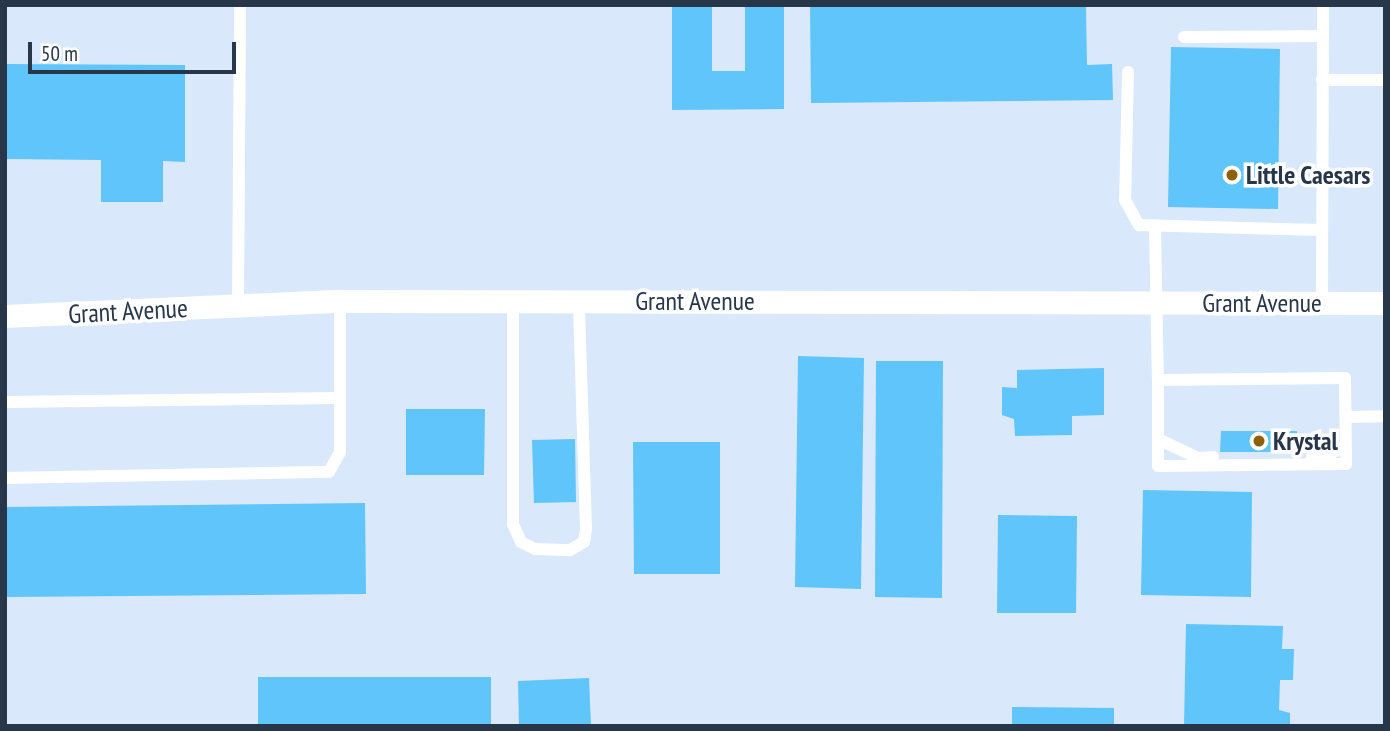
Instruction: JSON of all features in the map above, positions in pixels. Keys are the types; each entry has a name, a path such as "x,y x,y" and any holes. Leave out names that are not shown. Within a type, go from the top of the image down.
{"street":[{"name":"Grant Avenue","path":"5,316 340,301 1385,303"}],"lane":[{"path":"238,305 240,5"},
{"path":"1322,303 1323,5"},
{"path":"1184,37 1323,36"},
{"path":"1128,72 1125,200 1139,225 1155,229 1322,230"},
{"path":"1322,80 1385,80"},
{"path":"1155,229 1158,466 1346,464 1345,378 1158,380"},
{"path":"5,478 319,475 337,464 340,301"},
{"path":"513,301 513,524 521,542 535,549 570,550 584,542 586,529 579,301"},
{"path":"5,402 340,398"},
{"path":"1346,417 1385,416"},
{"path":"1158,439 1198,457 1325,457 1346,445"}],"building":[{"path":"672,5 712,5 712,71 745,71 745,5 784,5 784,109 672,110"},
{"path":"810,5 1086,7 1087,65 1112,64 1113,100 811,103"},
{"path":"1171,47 1280,49 1278,209 1168,207"},
{"path":"5,64 185,65 185,162 163,161 163,202 101,202 101,160 5,159"},
{"path":"798,356 864,358 861,589 795,587"},
{"path":"876,361 943,361 942,598 875,597"},
{"path":"1104,368 1104,415 1072,416 1072,435 1015,436 1014,419 1002,415 1002,387 1017,388 1017,370"},
{"path":"406,409 485,409 484,475 406,475"},
{"name":"Krystal","path":"1221,431 1297,431 1297,452 1220,452"},
{"path":"575,439 576,502 534,503 532,440"},
{"path":"633,442 720,442 720,574 634,574"},
{"path":"1143,490 1252,492 1251,597 1141,595"},
{"path":"365,503 366,594 5,597 5,507"},
{"path":"998,515 1077,516 1076,613 997,613"},
{"path":"1186,624 1283,626 1282,649 1294,649 1293,680 1280,680 1279,710 1290,713 1290,726 1184,726"},
{"path":"258,677 491,677 491,726 258,726"},
{"path":"589,678 591,726 519,726 518,681"},
{"path":"1012,707 1114,708 1114,726 1012,726"}],"place":[{"name":"Little Caesars","path":"1232,175"},
{"name":"Krystal","path":"1259,441"}]}
